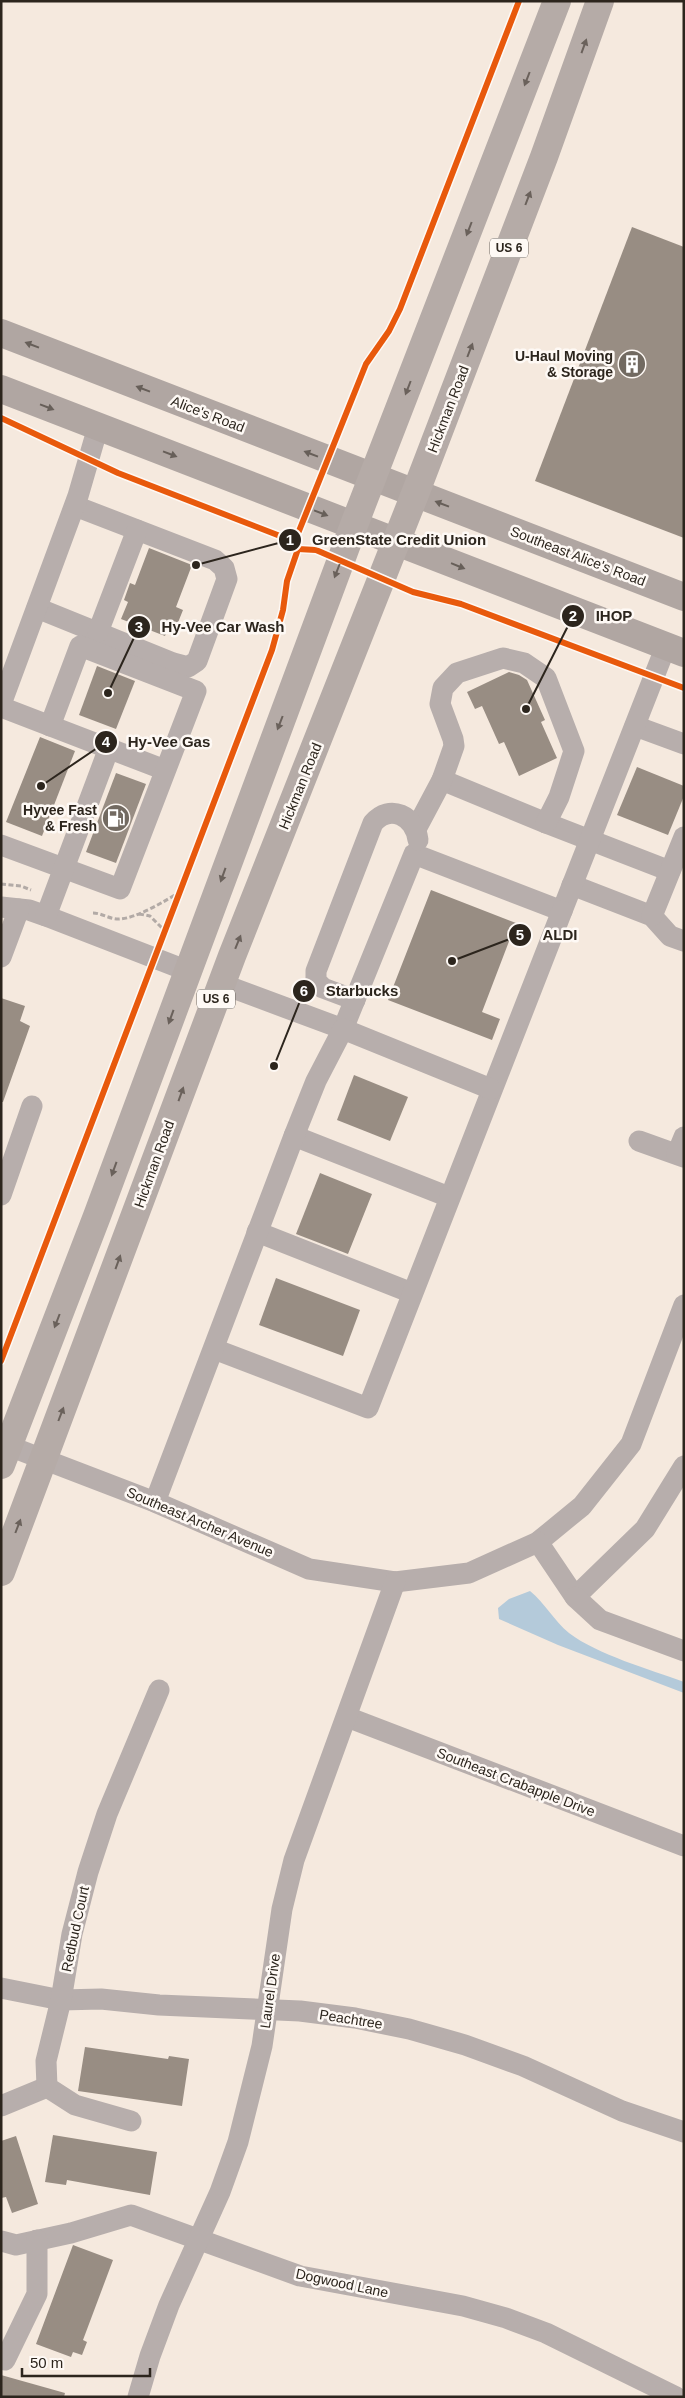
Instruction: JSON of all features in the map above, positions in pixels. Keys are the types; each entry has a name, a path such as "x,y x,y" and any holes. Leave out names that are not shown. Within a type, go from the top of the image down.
{"highway":[{"name":"US 6","path":"4,1452 188,971 354,525 557,1"},
{"name":"Hickman Road","path":"1,1572 222,984 416,494 544,157 600,1"}],"main road":[{"name":"Alice's Road","path":"1,333 416,494"},
{"path":"1,389 675,650"},
{"name":"Southeast Alice's Road","path":"416,494 684,597"}],"street":[{"path":"98,427 75,506 1,706 165,770"},
{"path":"37,608 173,663 188,667 197,661 227,579 224,568 215,560 75,506"},
{"path":"98,632 138,530"},
{"path":"1,844 120,889 196,691 80,646 50,726"},
{"path":"214,1349 368,1408 491,1088 635,726 675,650"},
{"path":"416,829 442,780 454,746 440,704 443,688 458,672 503,658 524,663 546,678 574,751 559,797 546,823"},
{"path":"635,726 684,744"},
{"path":"49,907 109,748"},
{"path":"442,780 589,841 670,871"},
{"path":"154,1502 316,1081 343,1029 355,1000 414,854 418,841 416,829 410,820 390,813 380,815 373,823 316,971 316,981 323,988 355,1000"},
{"path":"652,916 684,837"},
{"path":"414,854 562,911"},
{"path":"572,885 652,916 670,936 684,941"},
{"path":"1,957 10,908 49,907 154,959 188,971"},
{"path":"222,984 343,1029 491,1088"},
{"path":"1,1195 8,1160 32,1106"},
{"path":"294,1136 449,1197"},
{"path":"639,1141 681,1149"},
{"path":"257,1232 412,1293"},
{"name":"Southeast Archer Avenue","path":"4,1452 43,1460 154,1502 309,1569 395,1582 469,1573 538,1542 582,1506 631,1444 678,1338 684,1306"},
{"path":"575,1597 645,1529 684,1466"},
{"path":"538,1542 575,1597 600,1620 684,1651"},
{"name":"Laurel Drive","path":"138,2397 150,2356 169,2305 220,2192 238,2142 253,2088 268,2009 282,1909 294,1860 348,1717 395,1582"},
{"name":"Redbud Court","path":"47,2087 46,2061 61,2000 72,1934 88,1872 110,1806 159,1690"},
{"name":"Southeast Crabapple Drive","path":"348,1717 684,1846"},
{"name":"Peachtree","path":"1,1988 61,2000 101,1999 159,2005 268,2009 355,2018 409,2029 465,2045 523,2066 622,2111 684,2132"},
{"path":"1,2106 47,2087 76,2105 131,2121"},
{"name":"Dogwood Lane","path":"1,2241 16,2245 71,2233 131,2215 300,2276 463,2306 506,2318 546,2333 676,2397"},
{"path":"5,2360 36,2294 37,2240"},
{"path":"680,2397 684,2391"}],"path":[{"path":"174,908 184,882"},
{"path":"1,884 21,886 49,907"},
{"path":"86,912 99,913 119,919 159,906 180,892"},
{"path":"138,913 150,916 165,932"},
{"path":"154,959 168,924"}],"water":[{"path":"530,1591 569,1633 581,1641 624,1661 684,1682 684,1693 558,1645 499,1619 498,1608 509,1599"}],"building":[{"name":"U-Haul Moving & Storage","path":"632,227 684,247 684,538 535,481"},
{"path":"149,548 192,565 176,607 183,610 177,625 170,622 165,636 121,619 128,602 124,600 130,583 135,585"},
{"path":"97,666 135,681 116,729 79,715"},
{"path":"509,672 527,680 545,720 541,722 557,758 519,776 504,742 499,744 482,706 475,709 467,692"},
{"path":"40,737 75,751 42,836 6,822"},
{"path":"637,767 684,786 684,796 668,835 617,815"},
{"name":"Hyvee Fast & Fresh","path":"116,773 146,784 116,863 86,852"},
{"path":"431,890 516,923 482,1012 500,1019 492,1040 388,1000"},
{"path":"1,998 25,1006 20,1021 30,1026 3,1102 1,1102"},
{"path":"354,1075 408,1097 390,1141 337,1120"},
{"path":"320,1173 372,1194 348,1254 296,1234"},
{"path":"276,1278 360,1310 343,1356 259,1325"},
{"path":"85,2047 168,2059 169,2056 189,2059 182,2106 78,2091"},
{"path":"53,2135 157,2152 150,2195 67,2180 66,2185 45,2182"},
{"path":"16,2136 38,2204 12,2213 6,2197 1,2198 1,2141"},
{"path":"73,2245 113,2260 83,2340 87,2342 82,2355 73,2352 71,2357 36,2344"},
{"path":"1,2375 65,2393 64,2397 1,2397"}],"cycle path":[{"path":"293,541 299,531 366,364 389,331 400,309 519,1"},
{"path":"1,418 118,473 293,541 298,549 287,581 283,610 272,650 1,1361"},
{"path":"298,549 316,550 413,592 461,604 684,688"}],"place":[{"name":"U-Haul Moving & Storage","path":"632,364"},
{"name":"GreenState Credit Union","path":"196,565"},
{"name":"Hy-Vee Car Wash","path":"108,693"},
{"name":"IHOP","path":"526,709"},
{"name":"Hy-Vee Gas","path":"41,786"},
{"name":"Hyvee Fast & Fresh","path":"116,818"},
{"name":"ALDI","path":"452,961"},
{"name":"Starbucks","path":"274,1066"}]}
